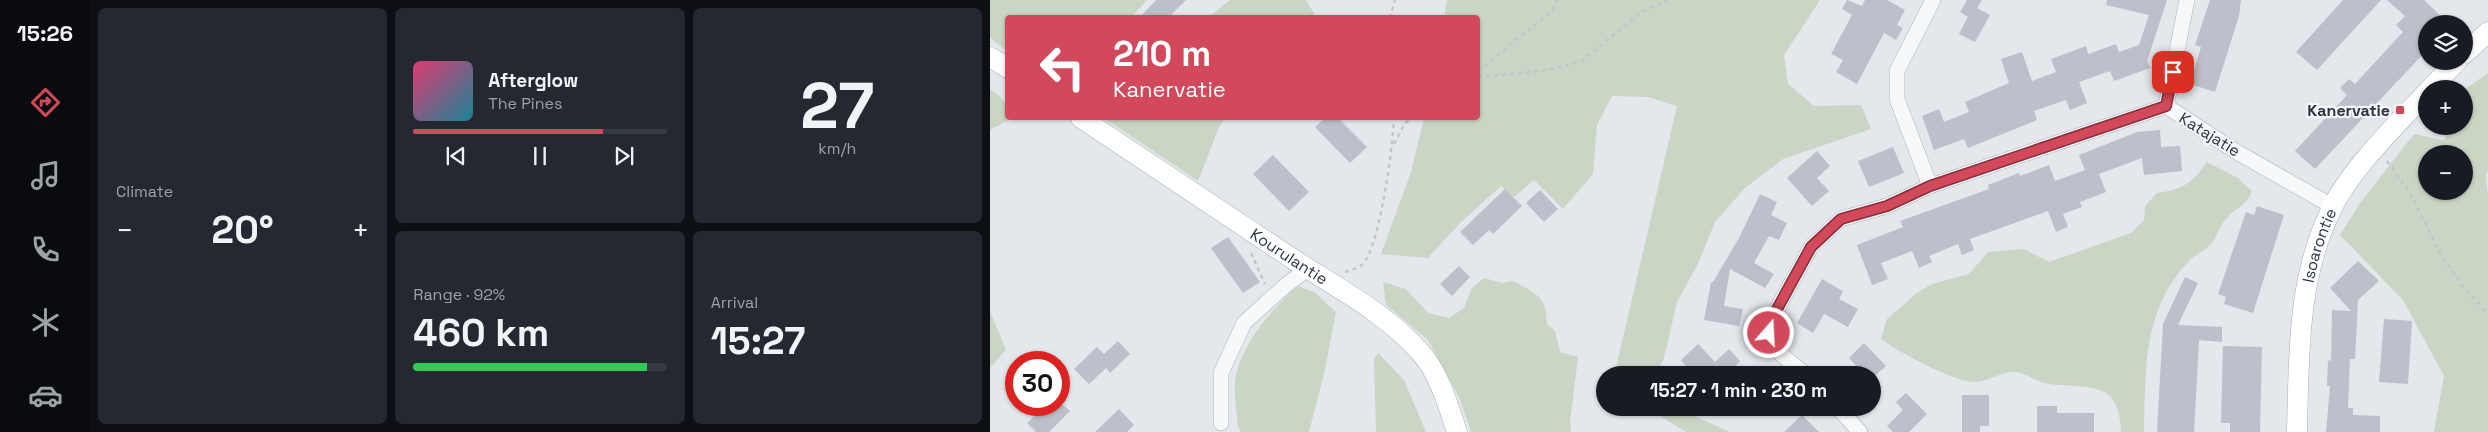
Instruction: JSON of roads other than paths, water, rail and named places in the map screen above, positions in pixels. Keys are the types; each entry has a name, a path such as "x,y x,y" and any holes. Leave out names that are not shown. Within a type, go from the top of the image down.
{"street":[{"path":"1930,186 1897,99 1897,71 1932,0"},
{"path":"2166,106 2187,0"},
{"path":"2473,46 2488,32"},
{"path":"990,57 1005,66"},
{"path":"2439,80 2448,70"},
{"name":"Isoarontie","path":"2297,432 2300,335 2306,277 2315,247 2332,206 2348,181 2418,102"},
{"name":"Katajatie","path":"1795,366 1779,353 1769,333 1770,322 1811,247 1841,219 1887,206 1930,186 2166,106 2235,151 2332,206"},
{"name":"Kourulantie","path":"1084,120 1370,309 1402,333 1422,354 1438,381 1457,432"},
{"path":"1221,423 1222,372 1244,323 1286,285 1308,269"},
{"path":"1845,416 1860,432"}],"place":[{"name":"Kanervatie","path":"2400,110"}]}
